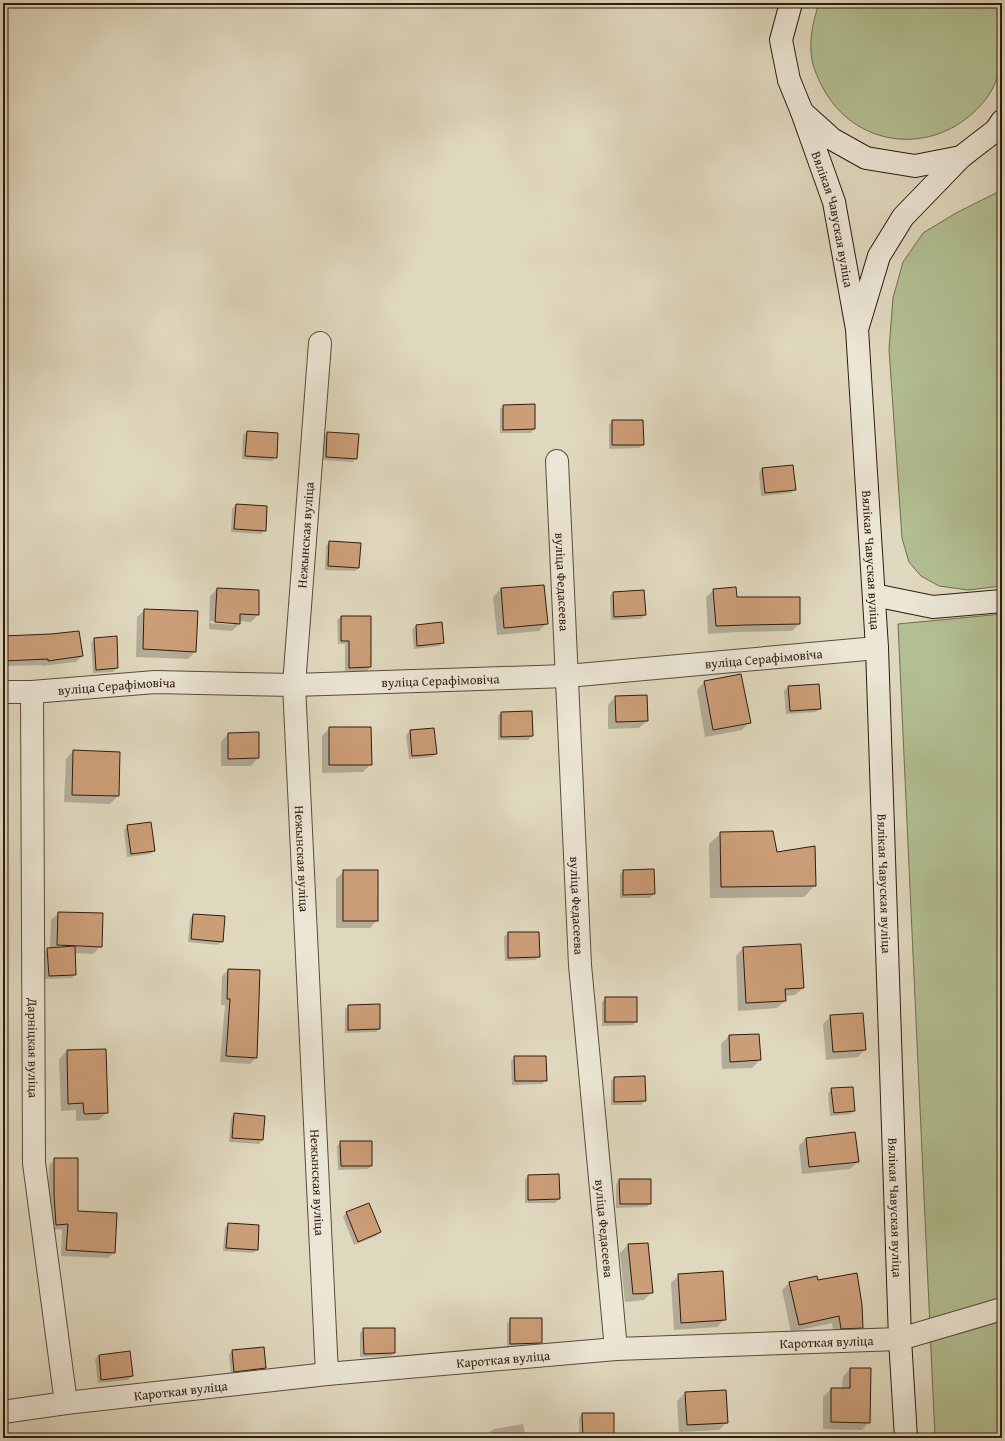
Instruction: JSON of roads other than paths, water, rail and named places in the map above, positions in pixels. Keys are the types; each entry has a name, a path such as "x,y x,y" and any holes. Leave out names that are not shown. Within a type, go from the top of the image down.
{"street":[{"name":"Вялікая Чавуская вуліца","path":"791,3 780,40 789,80 834,202 857,329 877,648 900,1339 906,1438"},
{"path":"802,112 832,139 866,158 915,166 961,157"},
{"name":"Вялікая Чавуская вуліца","path":"857,329 879,256 903,217 961,157 996,130 1002,121"},
{"name":"Нежынская вуліца","path":"320,343 294,685 327,1374"},
{"name":"вуліца Федасеева","path":"557,461 580,965 616,1349"},
{"path":"874,595 933,607 1002,601"},
{"name":"вуліца Серафімовіча","path":"3,692 32,692 155,682 294,685 567,676 877,648"},
{"name":"Дарніцкая вуліца","path":"32,692 34,1163 66,1403"},
{"name":"Кароткая вуліца","path":"3,1412 66,1403 327,1374 616,1349 900,1339 1002,1310"}]}
